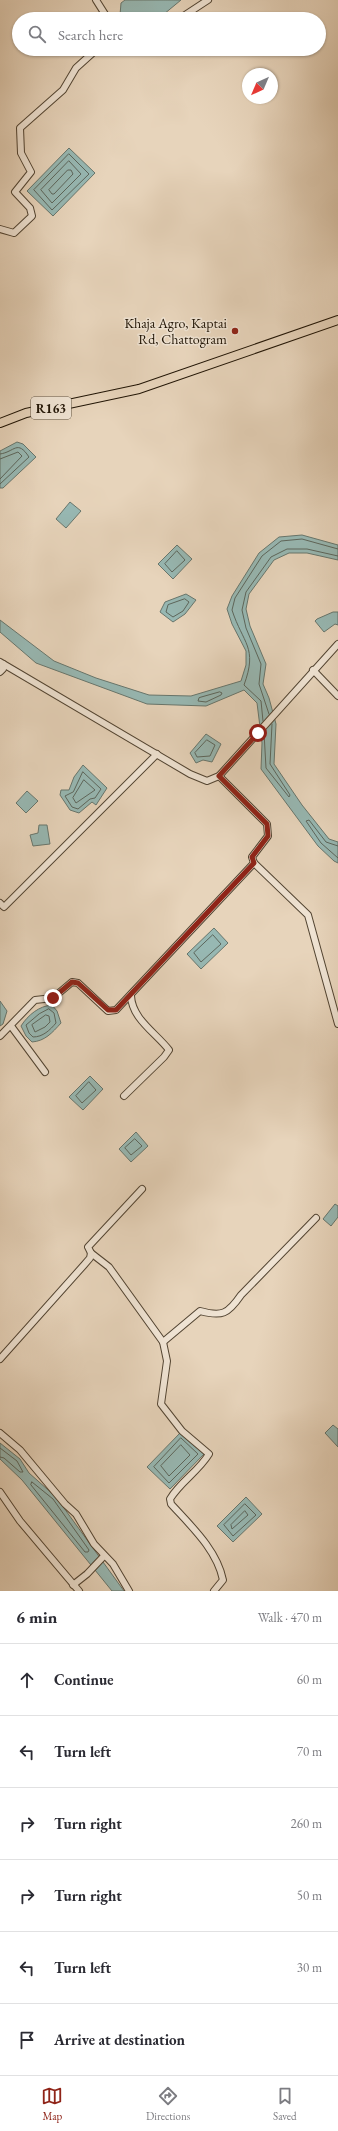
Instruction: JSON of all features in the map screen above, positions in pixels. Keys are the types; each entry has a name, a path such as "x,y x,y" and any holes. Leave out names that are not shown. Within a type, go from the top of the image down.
{"main road":[{"name":"R163","path":"0,423 26,413 104,398 139,389 338,320"}],"street":[{"path":"96,0 104,12"},
{"path":"190,12 208,0"},
{"path":"0,229 14,233 32,216 30,208 14,192 31,172 21,153 20,128 63,90 76,68 89,56"},
{"path":"1,663 190,774 207,781 219,776 274,713 338,644"},
{"path":"0,672 3,668 1,663"},
{"path":"313,670 338,696"},
{"path":"0,903 4,907 157,754"},
{"path":"219,776 267,824 268,836 252,857 254,863 308,915 338,1024"},
{"path":"0,1036 35,1000 53,998 72,982 78,983 108,1010 116,1010 131,996 136,988 254,863"},
{"path":"124,1096 168,1050 138,1016 131,1004 131,996"},
{"path":"11,1026 46,1072"},
{"path":"142,1189 88,1247 92,1253 109,1267 163,1342 167,1361 161,1404 182,1430 209,1454 203,1464 179,1485 170,1499 171,1504 204,1541 222,1573 223,1580 214,1591"},
{"path":"163,1342 200,1311 214,1315 220,1314 232,1308 241,1295 316,1218"},
{"path":"0,1359 84,1265 92,1253"},
{"path":"0,1433 20,1450 65,1504 76,1514 94,1544 103,1556 113,1564 129,1591"},
{"path":"0,1492 20,1521 79,1591"},
{"path":"73,1585 91,1570 103,1556"}],"water":[{"path":"125,0 181,0 166,12 120,12 121,3"},
{"path":"69,148 95,173 53,216 27,191"},
{"path":"17,442 23,444 36,457 3,488 0,488 0,451"},
{"path":"70,502 81,511 66,528 56,519"},
{"path":"302,535 338,545 338,560 307,553 289,553 274,560 249,594 246,609 250,626 266,664 263,684 269,698 276,724 274,764 302,805 329,839 338,842 338,863 318,846 261,769 262,743 257,703 244,690 206,706 147,704 36,663 0,632 0,620 54,661 96,678 149,695 191,696 241,681 246,665 246,651 232,624 227,609 232,596 259,553 279,537"},
{"path":"177,545 192,559 173,579 158,564"},
{"path":"186,594 196,600 185,614 173,622 160,612 165,602"},
{"path":"333,612 338,612 338,625 335,624 324,632 315,621"},
{"path":"206,734 221,744 212,762 203,760 196,763 190,753"},
{"path":"83,765 107,788 96,805 92,802 79,813 70,810 60,795 61,790 69,790 74,777"},
{"path":"27,791 38,801 26,813 16,803"},
{"path":"39,825 47,825 50,844 33,846 30,835 38,833"},
{"path":"214,928 228,943 201,969 187,954"},
{"path":"0,1001 7,1011 3,1024 0,1026"},
{"path":"52,1005 57,1011 61,1023 45,1038 32,1042 26,1036 21,1026 34,1012 43,1007"},
{"path":"90,1076 103,1089 83,1110 69,1097"},
{"path":"136,1132 148,1146 131,1162 119,1149"},
{"path":"335,1204 338,1206 338,1217 331,1226 323,1219"},
{"path":"333,1425 338,1429 338,1447 325,1433"},
{"path":"181,1432 204,1454 170,1489 147,1467"},
{"path":"0,1443 20,1459 29,1473 56,1497 124,1591 112,1591 22,1480 0,1459"},
{"path":"246,1497 262,1514 233,1542 217,1526"}],"place":[{"name":"Khaja Agro, Kaptai Rd, Chattogram","path":"235,331"}],"route":[{"path":"53,998 63,988 72,982 78,983 108,1010 116,1010 131,996 136,988 254,863 252,857 268,836 267,824 219,776 258,733"}]}
